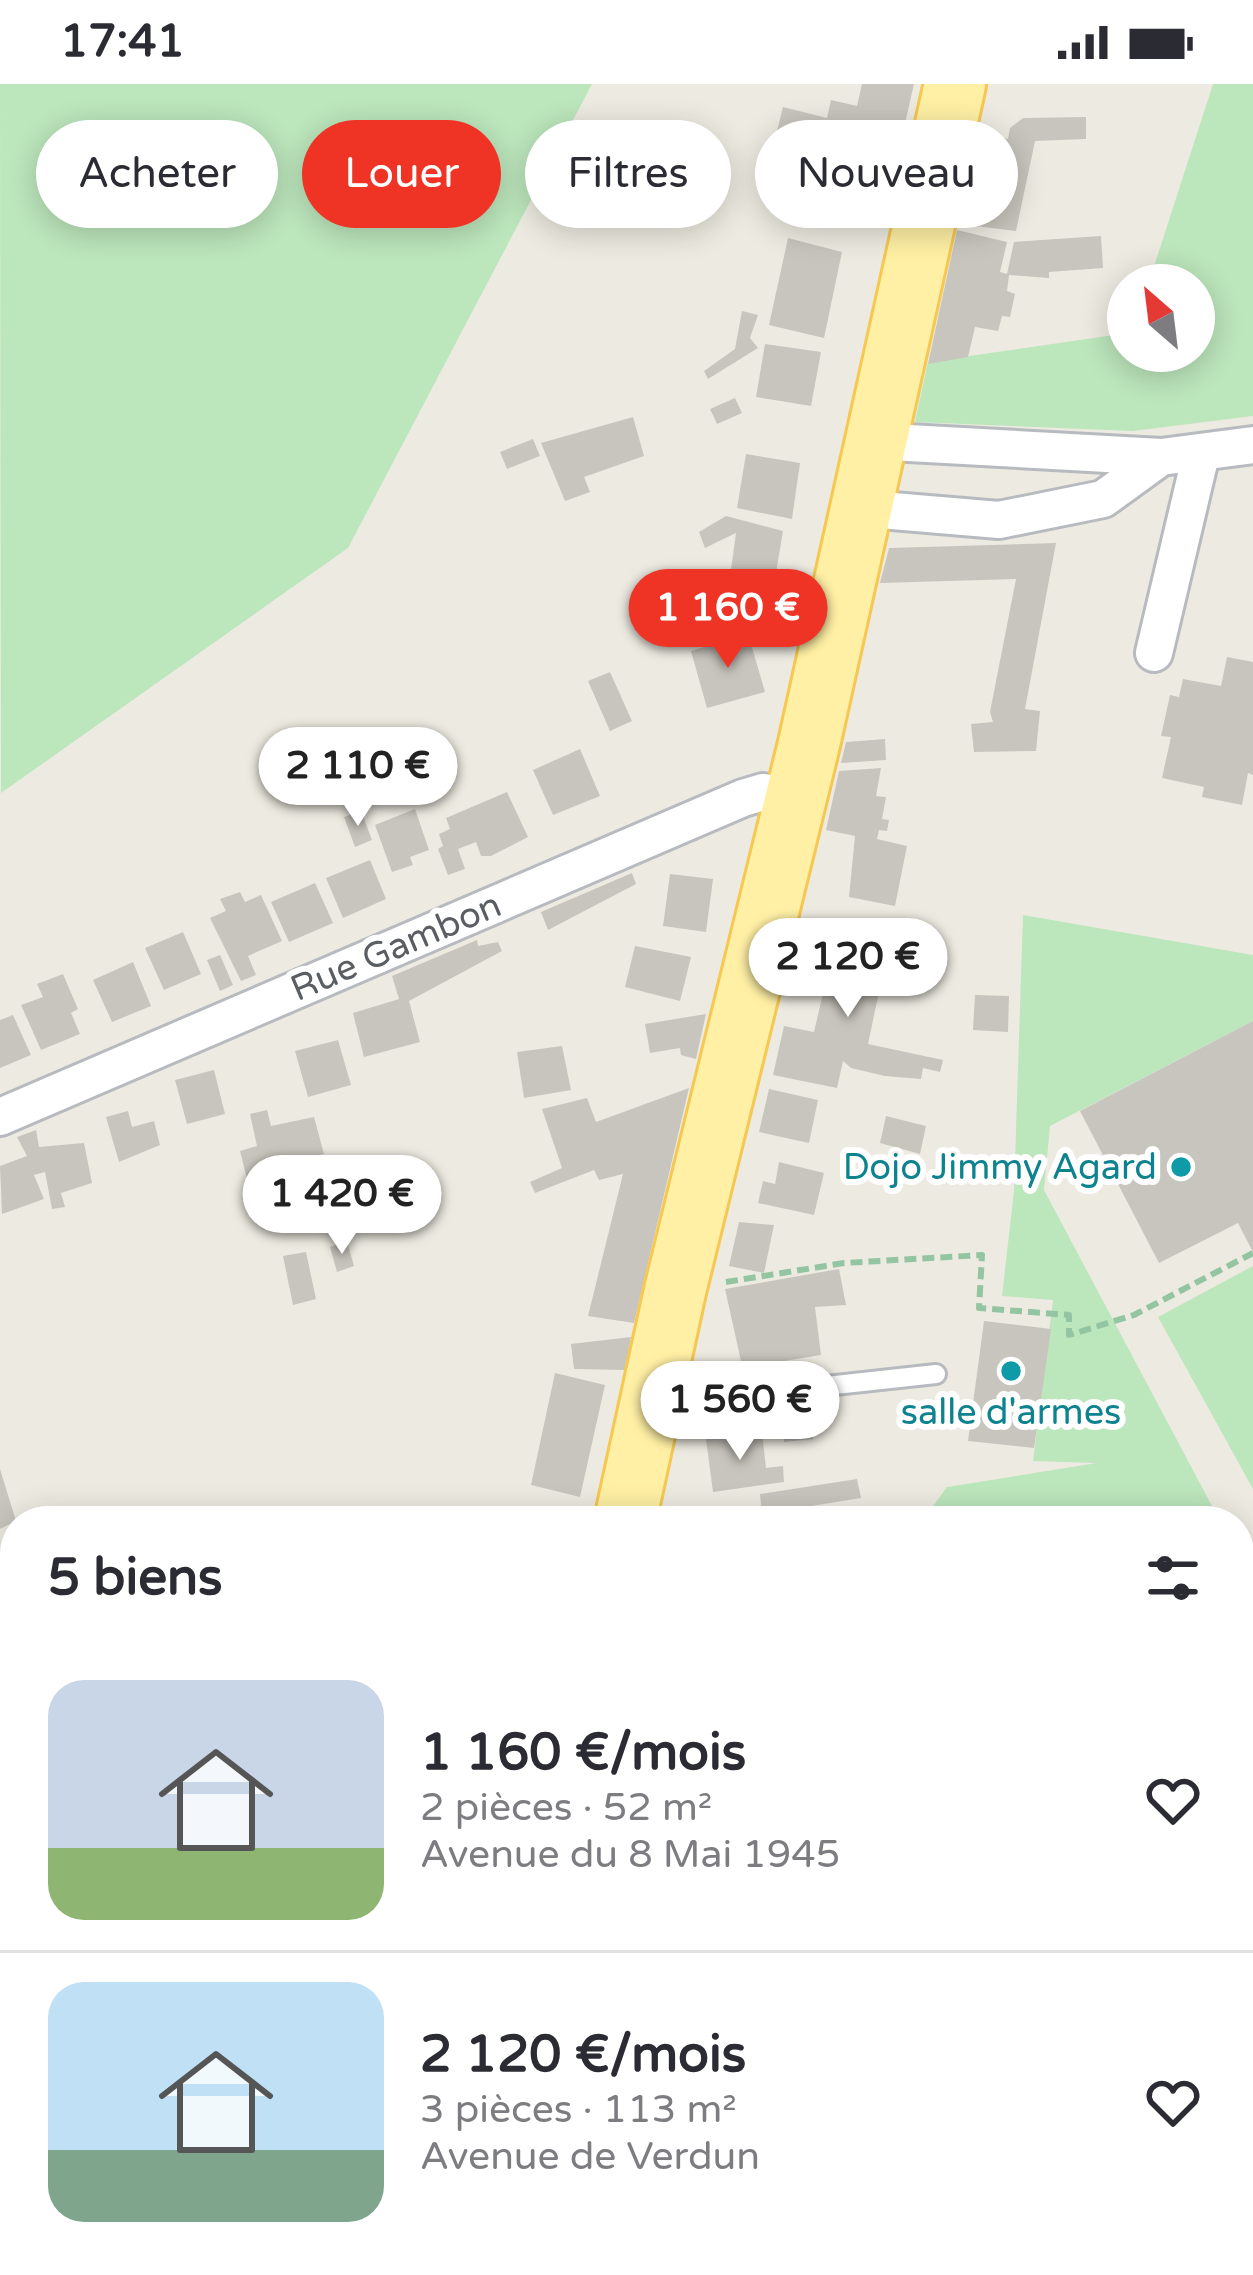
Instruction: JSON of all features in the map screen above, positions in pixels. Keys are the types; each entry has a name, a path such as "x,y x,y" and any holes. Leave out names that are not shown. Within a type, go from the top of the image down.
{"main road":[{"path":"628,1506 955,84"}],"street":[{"path":"872,441 1161,457 1253,445"},
{"path":"1154,653 1201,454"},
{"path":"857,508 998,520 1102,499 1161,457"},
{"name":"Rue Gambon","path":"0,1117 743,798 763,792 794,798"}],"lane":[{"path":"650,1405 936,1374"}],"path":[{"path":"675,1291 844,1263 982,1255 979,1307 1069,1315 1069,1335 1134,1315 1253,1253"}],"green space":[{"path":"0,84 592,84 573,120 525,120 525,211 348,548 1,793"},
{"path":"1213,84 1253,84 1253,416 1133,431 915,422 928,362 1107,336 1107,372 1215,372 1215,264 1155,264"},
{"path":"1023,915 1253,955 1253,1021 1050,1126 1044,1190 1212,1506 933,1506 947,1487 1097,1463 1033,1461 1053,1300 1002,1296 1014,1191"},
{"path":"1253,1266 1253,1489 1158,1317"}],"building":[{"path":"862,84 914,84 906,120 780,120 783,107 827,118 831,100 857,106"},
{"path":"1086,117 1086,139 1035,141 1018,222 1018,122"},
{"path":"957,230 1007,242 1000,272 1007,274 1014,242 1101,236 1103,268 1049,272 1049,278 1009,275 1007,291 1015,294 1010,317 1002,316 998,331 975,327 968,357 928,364"},
{"path":"788,238 842,252 824,338 769,325"},
{"path":"742,311 758,315 750,338 758,348 708,379 704,371 735,349"},
{"path":"765,344 821,352 811,406 756,397"},
{"path":"735,398 742,413 717,424 710,409"},
{"path":"633,417 644,456 584,477 590,492 565,501 541,443"},
{"path":"533,439 540,456 507,469 500,452"},
{"path":"746,454 800,463 792,519 737,508"},
{"path":"726,516 783,531 773,591 729,584 736,533 705,548 699,532"},
{"path":"1056,543 1025,709 1040,711 1036,751 974,752 971,724 993,722 990,712 1016,579 880,583 889,548"},
{"path":"748,634 765,692 707,708 691,651"},
{"path":"1227,657 1253,662 1253,775 1248,773 1242,805 1202,797 1204,787 1162,778 1171,737 1161,736 1170,695 1179,697 1183,679 1221,686"},
{"path":"610,672 632,721 610,731 588,681"},
{"path":"885,739 886,760 841,763 846,742"},
{"path":"580,749 600,796 553,815 533,770"},
{"path":"881,768 876,796 886,797 882,819 889,820 887,831 879,830 877,839 907,846 895,906 849,897 855,836 826,830 839,771"},
{"path":"507,792 528,837 491,856 481,856 476,842 458,849 465,869 448,875 438,849 443,846 439,834 450,829 446,818"},
{"path":"415,809 429,850 410,857 413,865 392,872 375,825"},
{"path":"361,811 372,840 355,847 344,817"},
{"path":"370,860 386,899 343,918 326,878"},
{"path":"632,873 636,884 548,930 541,912"},
{"path":"670,874 713,879 706,932 663,926"},
{"path":"315,883 333,923 289,942 271,902"},
{"path":"240,892 245,902 261,895 282,941 248,956 256,975 241,981 210,918 226,911 220,899"},
{"path":"839,924 891,935 868,1044 943,1060 940,1072 923,1068 921,1079 885,1076 851,1068 843,1061 837,1088 773,1075 784,1026 814,1032"},
{"path":"183,932 201,974 164,990 145,948"},
{"path":"477,940 478,946 498,942 502,951 409,1001 420,1042 364,1057 353,1013 399,999 392,976"},
{"path":"635,946 691,957 680,1001 625,987"},
{"path":"220,955 233,985 220,991 207,960"},
{"path":"133,962 151,1006 112,1022 93,980"},
{"path":"63,974 78,1009 71,1013 80,1034 41,1050 21,1005 43,997 37,984"},
{"path":"975,995 1009,996 1008,1032 973,1030"},
{"path":"706,1014 696,1059 681,1055 680,1048 650,1053 645,1024"},
{"path":"13,1015 31,1055 0,1068 0,1020"},
{"name":"Dojo Jimmy Agard","path":"1253,1021 1253,1252 1238,1223 1159,1263 1080,1111"},
{"path":"338,1040 351,1085 308,1097 295,1051"},
{"path":"562,1046 571,1090 524,1098 517,1052"},
{"path":"214,1070 225,1114 187,1124 175,1080"},
{"path":"689,1088 634,1323 588,1316 623,1174 599,1180 594,1170 535,1193 530,1182 562,1168 542,1109 587,1098 596,1122"},
{"path":"769,1089 818,1100 809,1143 759,1132"},
{"path":"267,1110 271,1126 314,1117 324,1154 303,1159 309,1185 276,1193 272,1172 247,1179 240,1151 257,1146 250,1114"},
{"path":"128,1111 132,1127 154,1121 160,1145 119,1162 106,1117"},
{"path":"886,1116 926,1126 920,1154 880,1143"},
{"path":"36,1130 39,1147 84,1143 92,1183 61,1193 65,1207 52,1209 45,1172 34,1175 44,1199 2,1214 0,1166 27,1156 17,1137"},
{"path":"779,1162 824,1173 814,1215 758,1203 763,1181 775,1184"},
{"path":"739,1222 774,1225 764,1273 729,1266"},
{"path":"347,1241 354,1266 337,1272 330,1247"},
{"path":"306,1252 316,1299 293,1305 283,1256"},
{"path":"839,1269 846,1305 815,1307 821,1355 752,1366 741,1361 725,1289"},
{"name":"salle d'armes","path":"984,1321 1051,1329 1034,1448 968,1441"},
{"path":"631,1337 625,1370 574,1369 571,1344"},
{"path":"555,1373 605,1385 580,1497 531,1485"},
{"path":"811,1426 813,1439 784,1442 782,1430"},
{"path":"762,1432 766,1468 783,1466 784,1482 713,1492 706,1439"},
{"path":"0,1469 11,1506 0,1506"},
{"path":"857,1479 861,1498 812,1506 761,1506 760,1494"}],"place":[{"name":"Dojo Jimmy Agard","path":"1181,1167"},
{"name":"salle d'armes","path":"1011,1371"}]}
